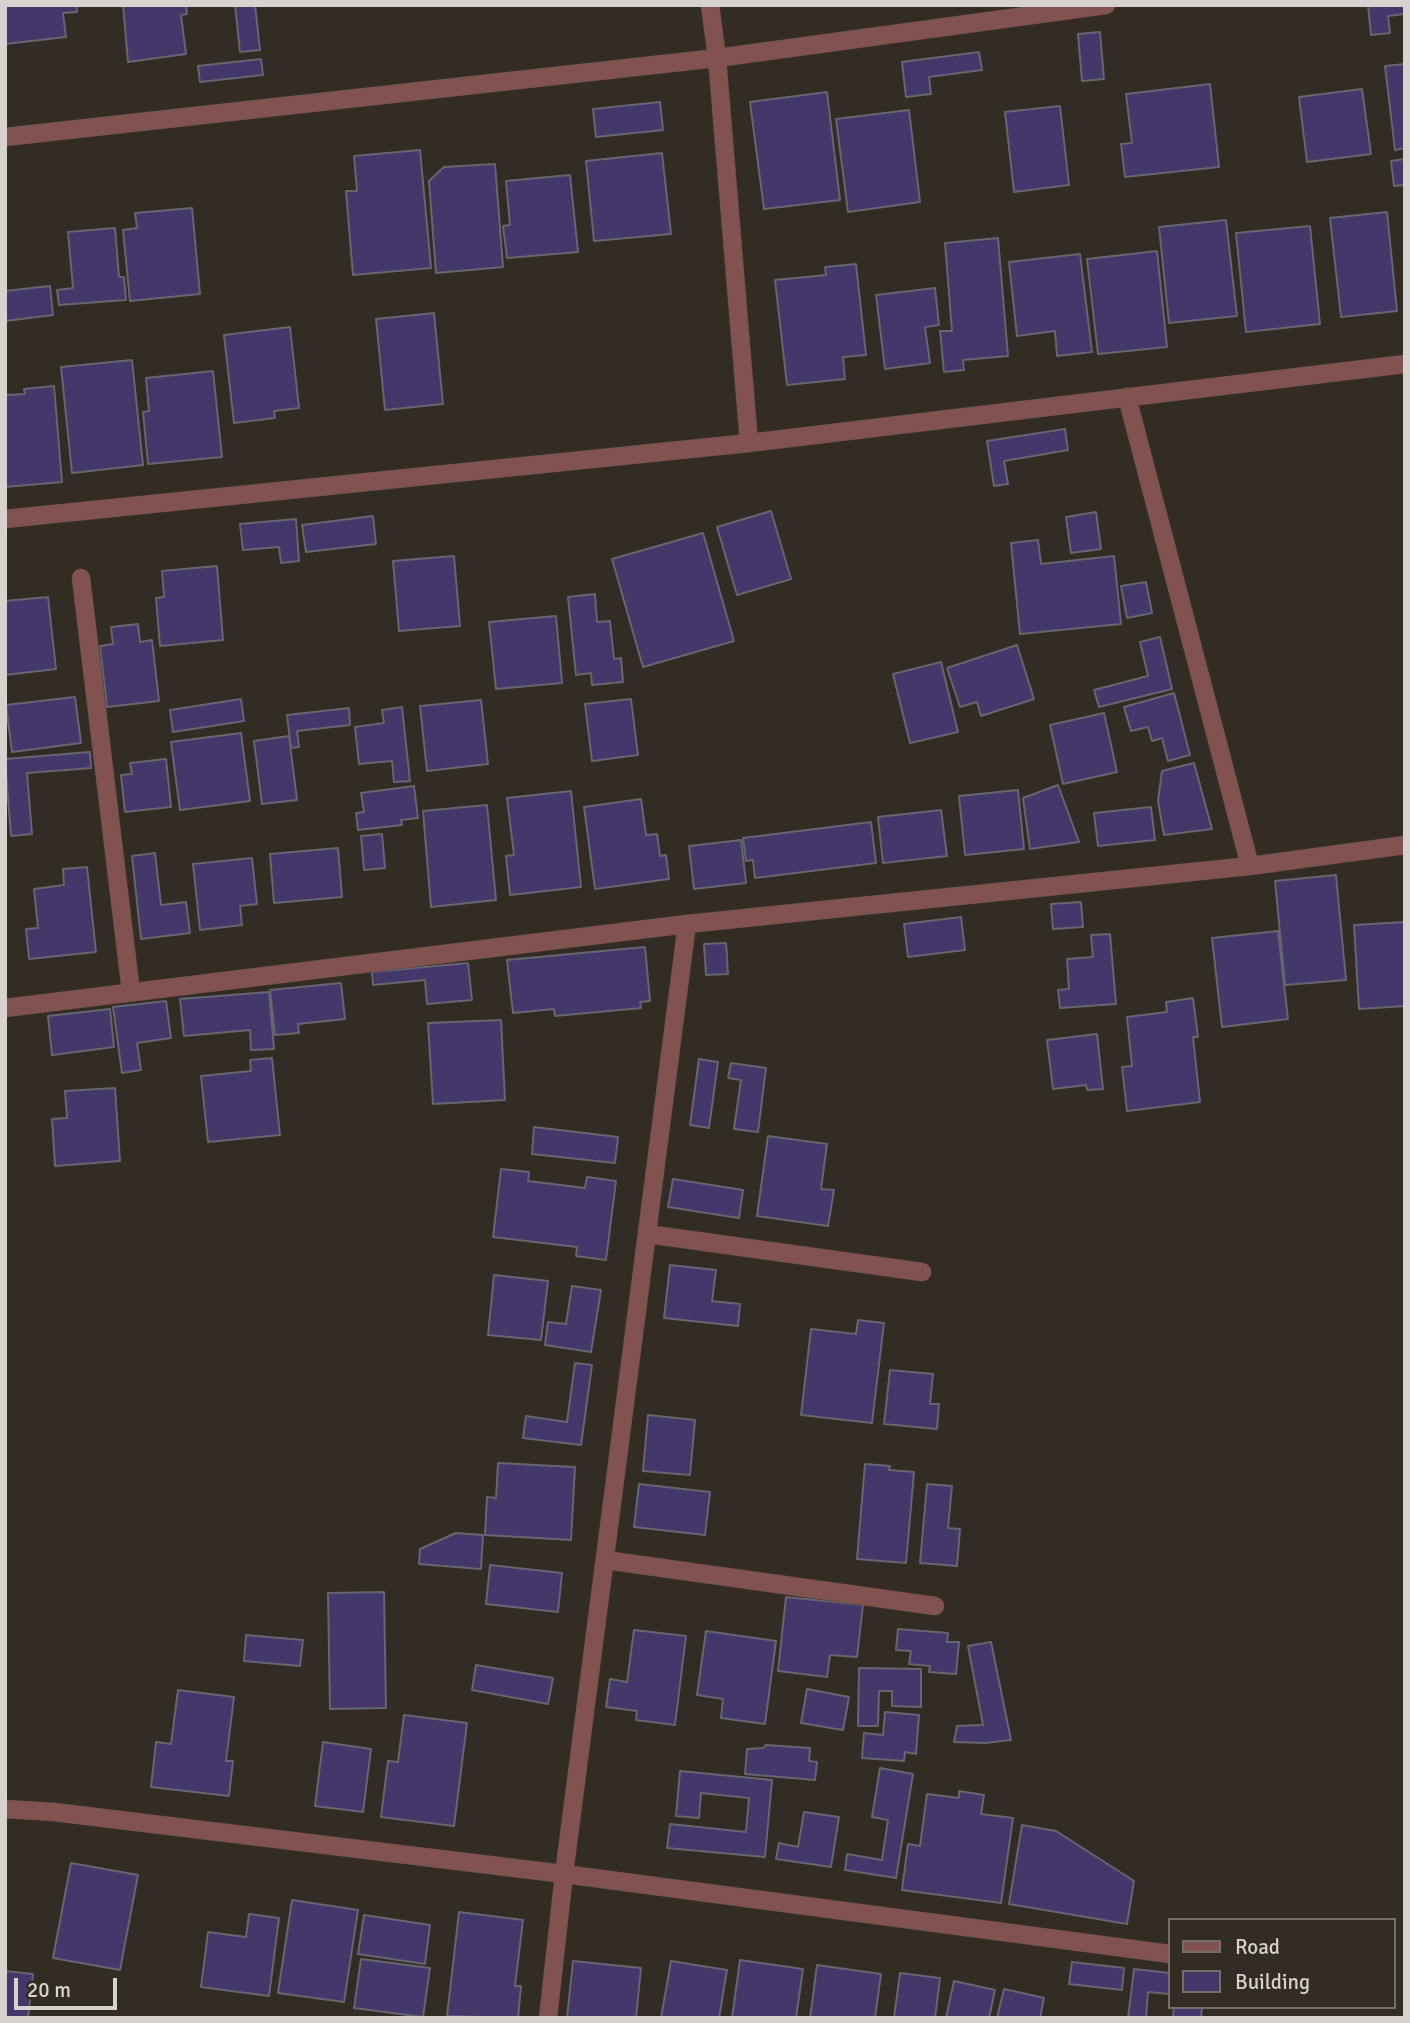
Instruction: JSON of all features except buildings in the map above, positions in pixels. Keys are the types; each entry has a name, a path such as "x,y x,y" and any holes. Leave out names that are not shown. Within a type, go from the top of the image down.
{"street":[{"path":"710,5 717,58 749,443"},
{"path":"5,137 717,58 1106,5"},
{"path":"5,519 749,443 1405,364"},
{"path":"1127,397 1250,866"},
{"path":"80,578 131,992"},
{"path":"5,1008 687,924 1250,866 1405,845"},
{"path":"548,2018 564,1874 687,924"},
{"path":"647,1234 922,1272"},
{"path":"605,1560 935,1606"},
{"path":"5,1809 54,1812 564,1874 1168,1954"}]}
